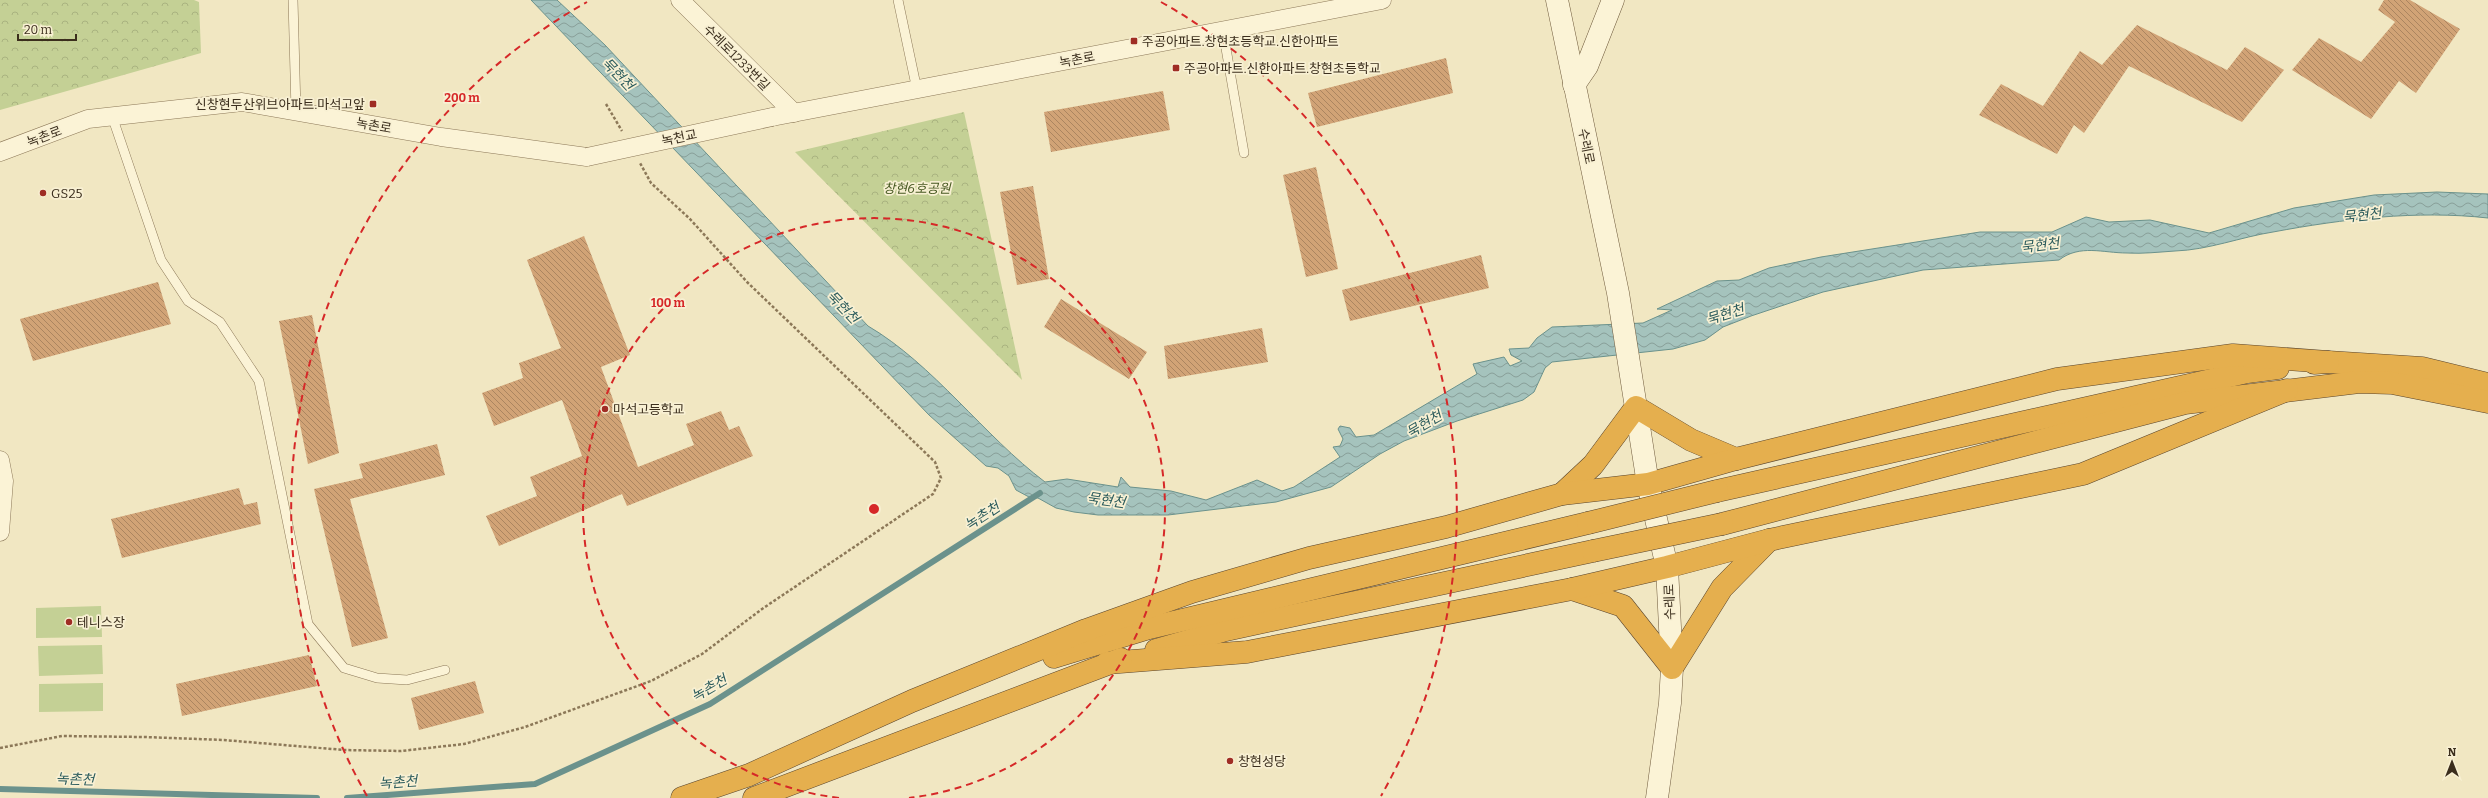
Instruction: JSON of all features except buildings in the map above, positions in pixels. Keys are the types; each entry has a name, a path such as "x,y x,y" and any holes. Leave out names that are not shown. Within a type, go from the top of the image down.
{"highway":[{"path":"682,798 749,775 912,701 1086,630 1192,592 1309,558 1446,527 1562,494 1648,484 1736,459 2057,379 2233,355 2422,368 2488,384"},
{"path":"912,701 1149,628 1717,491 2247,372 2328,362"},
{"path":"754,798 1107,663 1226,630 1722,524 2185,403 2359,382 2392,383 2488,402"},
{"path":"1107,663 1247,652 1572,589 1667,567 1769,540 2083,474 2287,390"},
{"path":"1562,494 1593,465 1636,407 1691,440 1736,459"},
{"path":"1572,589 1623,606 1672,668 1722,588 1769,540"}],"main road":[{"name":"수레로","path":"1557,0 1618,293 1648,484 1667,567 1672,668 1670,703 1657,798"},
{"path":"1574,85 1587,66 1613,0"}],"street":[{"name":"수레로1233번길","path":"680,0 794,114"},
{"name":"녹촌로","path":"772,117 1382,0"},
{"name":"녹촌로","path":"0,152 88,119 242,102 441,137 587,157"},
{"name":"녹천교","path":"587,157 772,117"},
{"path":"0,460 4,481 0,532"}],"lane":[{"path":"293,0 296,111"},
{"path":"898,0 917,90"},
{"path":"1223,31 1244,153"},
{"path":"112,116 161,260 188,302 220,322 258,381 308,624 344,668 377,678 407,680 445,670"}],"path":[{"path":"606,104 625,137"},
{"path":"0,748 62,736 224,740 344,750 401,751 464,744 510,731 651,681 702,654 762,609 933,494 941,478 935,462 747,282 690,219 651,183 636,156"}],"green space":[{"path":"0,0 194,0 199,2 201,53 0,110"},
{"name":"창현6호공원","path":"964,112 1022,380 795,152"},
{"name":"테니스장","path":"101,606 102,637 36,638 36,608"},
{"name":"테니스장","path":"102,645 103,674 39,676 38,646"},
{"path":"103,683 103,711 39,712 39,684"}],"water":[{"name":"묵현천","path":"531,0 557,0 605,45 868,326 892,342 914,360 1001,444 1045,482 1067,479 1118,487 1121,477 1130,487 1171,491 1206,500 1257,480 1282,491 1294,487 1340,457 1333,447 1340,446 1343,439 1338,429 1340,426 1350,428 1356,437 1374,435 1477,374 1473,364 1504,357 1510,366 1522,361 1511,355 1509,349 1529,348 1537,338 1552,327 1643,323 1672,310 1657,309 1717,281 1739,280 1769,268 1821,257 1980,232 2052,232 2086,217 2109,222 2150,220 2209,233 2294,208 2374,195 2437,192 2488,194 2488,218 2434,215 2380,217 2299,227 2187,250 2118,253 2092,250 2075,252 2059,260 1923,270 1823,292 1751,316 1723,327 1705,340 1673,349 1552,362 1545,368 1534,392 1523,400 1457,421 1404,441 1380,454 1331,487 1276,502 1168,515 1098,515 1056,508 1038,498 1029,497 1016,490 1009,476 998,468 986,466 929,415"}],"waterway":[{"name":"녹촌천","path":"347,798 535,784 710,704 1040,493"},
{"name":"녹촌천","path":"0,789 317,798"}],"place":[{"name":"주공아파트.창현초등학교.신한아파트","path":"1134,41"},
{"name":"주공아파트.신한아파트.창현초등학교","path":"1176,68"},
{"name":"신창현두산위브아파트.마석고앞","path":"373,104"},
{"name":"GS25","path":"43,193"},
{"name":"마석고등학교","path":"605,409"},
{"name":"테니스장","path":"69,622"},
{"name":"창현성당","path":"1230,761"}]}
